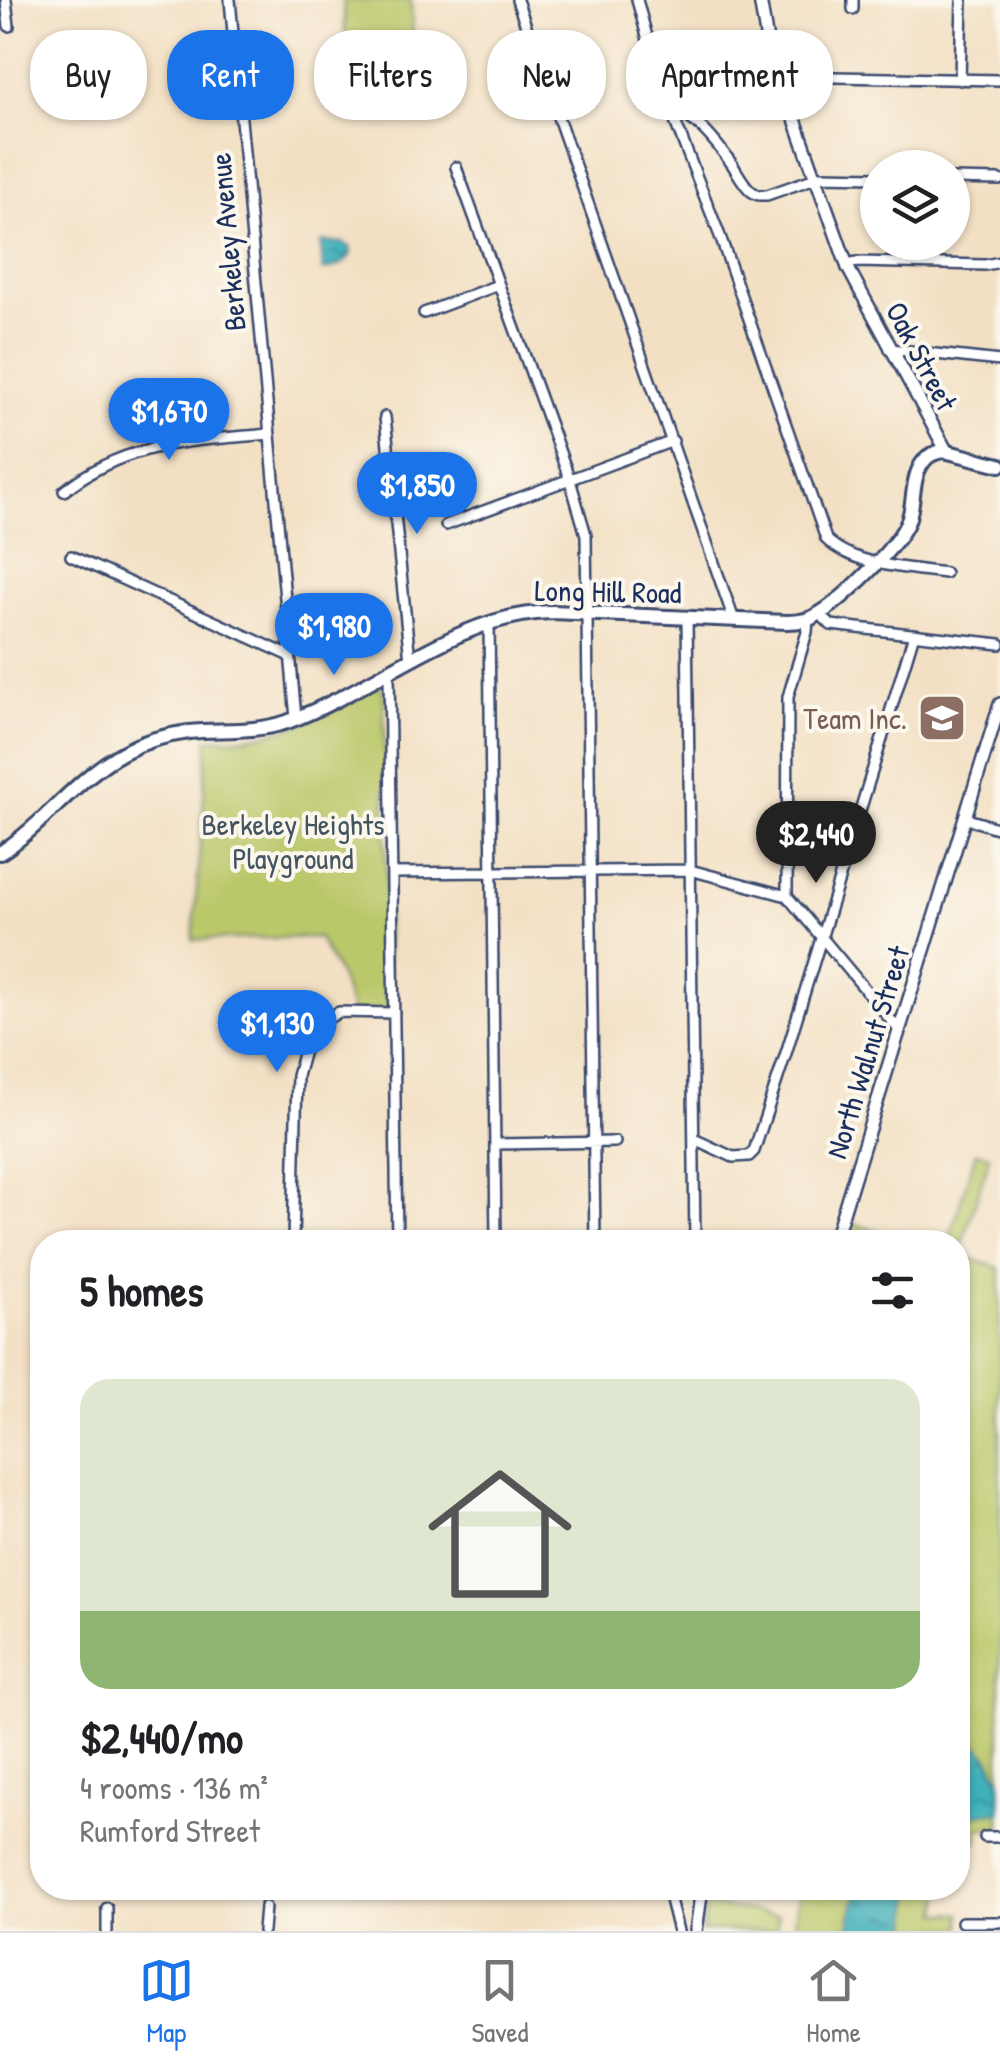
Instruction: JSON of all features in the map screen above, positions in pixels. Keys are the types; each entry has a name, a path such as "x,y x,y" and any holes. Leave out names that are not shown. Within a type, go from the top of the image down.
{"main road":[{"path":"814,617 896,543 908,522 922,463 936,452 947,452 1000,464"},
{"name":"Long Hill Road","path":"0,852 40,824 101,766 140,744 188,732 258,729 296,718 489,622 528,613 792,622 814,617"}],"street":[{"path":"6,0 9,26"},
{"name":"Berkeley Avenue","path":"230,0 296,718"},
{"path":"516,0 734,620"},
{"path":"637,0 645,30"},
{"name":"Oak Street","path":"760,0 764,30"},
{"path":"960,80 962,0"},
{"path":"833,77 1000,80"},
{"path":"676,120 828,542 877,563 945,573"},
{"path":"692,120 757,194 766,195 815,178 860,177"},
{"name":"Oak Street","path":"795,120 846,264 947,452"},
{"path":"456,167 570,480 586,535 595,1230"},
{"path":"970,179 1000,180"},
{"path":"846,264 1000,262"},
{"path":"424,312 498,285"},
{"path":"890,349 1000,361"},
{"path":"385,417 410,660"},
{"path":"64,491 101,466 144,450 170,443 269,434"},
{"path":"446,526 673,441"},
{"path":"71,556 288,655"},
{"path":"787,896 788,697 814,617 831,625 1000,644"},
{"path":"687,618 695,1230"},
{"path":"489,622 496,1230"},
{"path":"694,1139 732,1157 750,1156 754,1152 914,634"},
{"path":"389,672 397,1230"},
{"name":"North Walnut Street","path":"838,1230 964,818 997,727 1000,704"},
{"path":"964,818 1000,830"},
{"path":"393,873 690,870 787,896 900,1031"},
{"path":"293,1230 296,1076 308,1036 339,1012 394,1014"},
{"path":"495,1144 615,1142"},
{"path":"985,1837 1000,1837"},
{"path":"670,1900 678,1931"},
{"path":"696,1931 700,1900"},
{"path":"107,1908 107,1931"},
{"path":"263,1931 265,1908"},
{"path":"962,1922 975,1926 1000,1922"}],"green space":[{"path":"343,0 411,0 413,30 345,30"},
{"name":"Berkeley Heights Playground","path":"380,686 384,691 388,1012 352,1013 340,977 318,937 193,940 208,739 254,736 295,726"},
{"path":"976,1152 990,1156 967,1230 952,1230"},
{"path":"847,1222 875,1230 845,1230"},
{"path":"970,1258 1000,1268 1000,1828 978,1828 977,1842 970,1842"},
{"path":"798,1900 941,1900 939,1913 962,1914 961,1928 935,1931 794,1931"},
{"path":"706,1905 778,1915 776,1931 702,1931"}],"water":[{"path":"323,242 343,243 350,247 350,256 338,266 323,270"},
{"path":"970,1736 989,1758 1000,1780 1000,1811 970,1815"},
{"path":"855,1900 911,1900 910,1931 848,1931"}],"place":[{"name":"Team Inc.","path":"942,718"}]}
